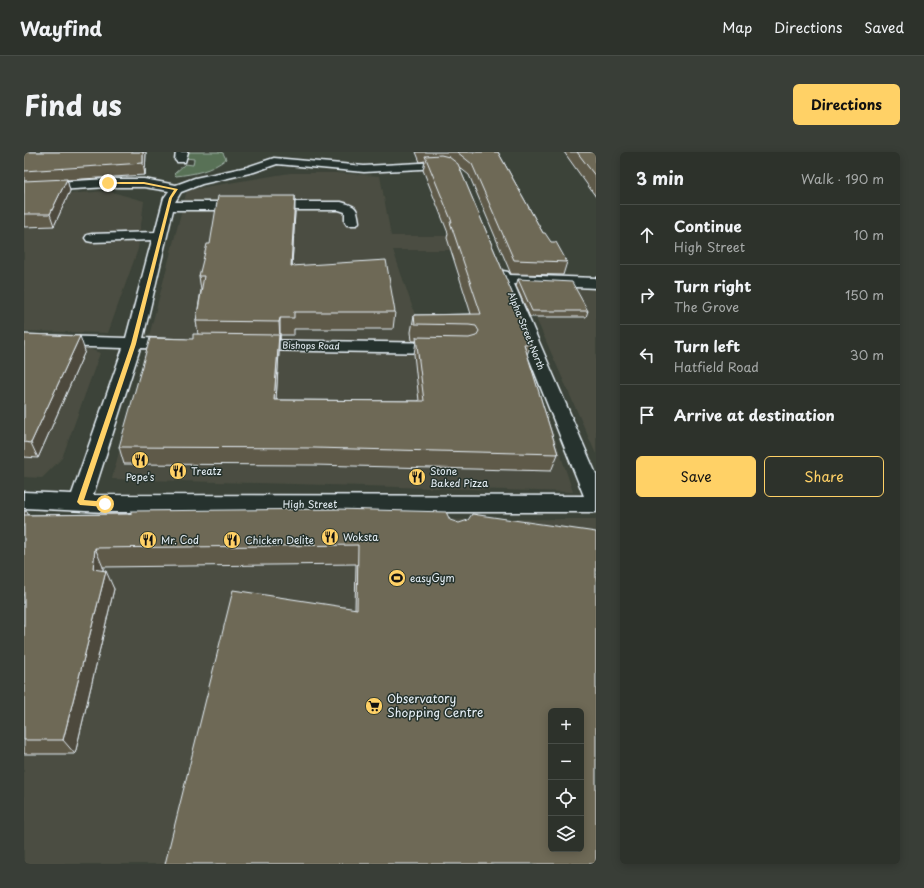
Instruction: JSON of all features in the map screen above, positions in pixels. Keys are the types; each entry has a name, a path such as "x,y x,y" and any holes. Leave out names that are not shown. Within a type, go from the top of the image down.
{"street":[{"path":"80,502 133,344 172,198 199,181 250,170 293,157 296,153 338,162 393,168"},
{"path":"220,177 251,159 364,170 439,165 451,167 462,176"},
{"path":"24,188 108,183 144,183 172,198 341,206 350,210 352,222"},
{"path":"172,198 268,194"},
{"path":"92,238 161,236"},
{"name":"Alpha Street North","path":"596,282 502,271 596,499"},
{"path":"24,340 133,344 196,344"},
{"name":"Bishops Road","path":"236,345 457,348"},
{"name":"High Street","path":"24,500 452,515 596,504"}],"shaded area":[{"path":"290,173 337,173 380,176 391,236 454,236 477,250 393,250 432,365 532,370 573,492 112,479 187,190"},
{"path":"108,191 144,201 138,249 108,333 24,331 24,197"},
{"path":"552,288 596,289 596,454 527,298"},
{"path":"24,344 81,346 100,353 62,458 42,478 24,477"},
{"path":"596,519 596,864 24,864 24,521"}],"green space":[{"path":"188,152 220,152 223,153 226,159 202,171 176,176 174,174 185,164 193,165 194,159 186,158"}],"building":[{"path":"24,152 143,152 143,163 24,171"},
{"path":"457,152 498,152 543,233 545,233 551,242 556,242 567,262 514,260 472,164"},
{"path":"577,152 596,152 596,177"},
{"path":"441,155 449,157 458,164 515,300 513,300 531,344 524,344 558,454 314,448 119,447 150,338 193,339 193,334 279,335 274,400 424,401 416,337 469,338 476,336 479,331 476,326 469,325 415,324 414,315 481,314 450,222 452,222 425,156"},
{"path":"67,179 50,214 24,214 24,181"},
{"path":"218,196 295,196 291,266 386,260 395,312 294,312 294,318 280,318 279,322 196,321 204,276 199,276 207,244 210,244"},
{"path":"518,279 572,282 588,311 532,311"},
{"path":"24,334 80,336 31,443 24,442"},
{"name":"Observatory Shopping Centre","path":"337,509 446,512 450,520 459,523 468,520 472,514 596,532 596,864 165,864 233,590 357,609 358,545 95,548 93,569 106,571 63,740 24,740 24,515 131,514 131,511"}],"place":[{"name":"Pepe's","path":"140,460"},
{"name":"Treatz","path":"178,471"},
{"name":"Stone Baked Pizza","path":"417,477"},
{"name":"Woksta","path":"330,537"},
{"name":"Mr. Cod","path":"148,540"},
{"name":"Chicken Delite","path":"232,540"},
{"name":"easyGym","path":"397,578"},
{"name":"Observatory Shopping Centre","path":"374,706"}],"route":[{"path":"105,504 80,502 133,344 170,198 177,189 144,183 108,183"}]}
